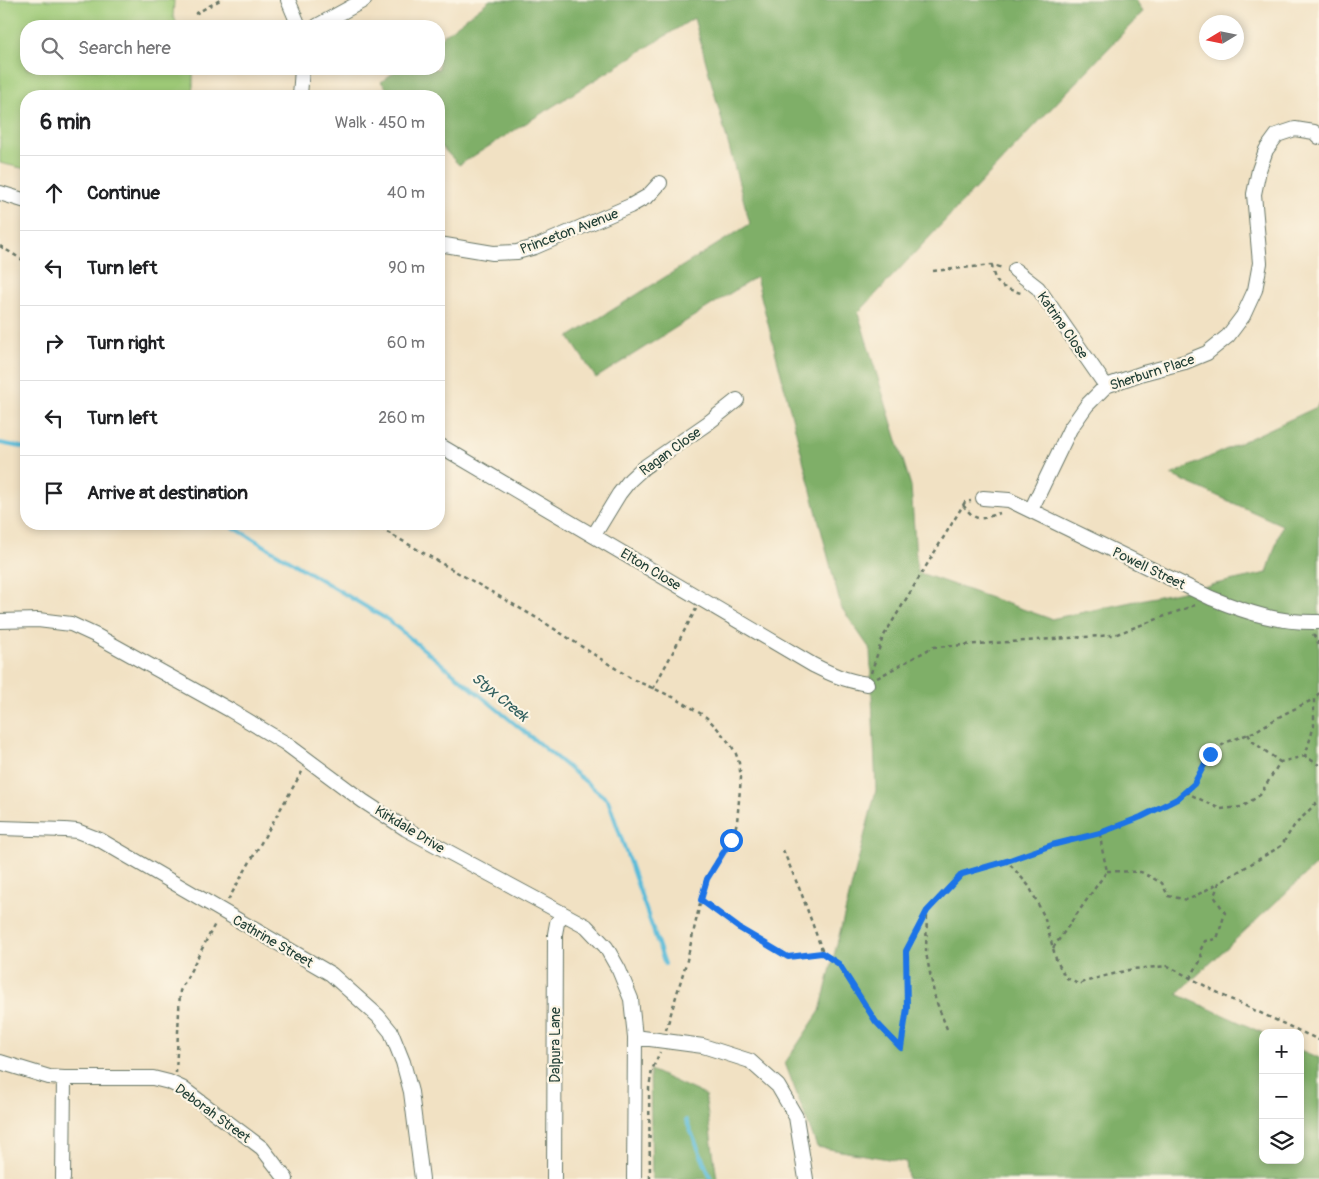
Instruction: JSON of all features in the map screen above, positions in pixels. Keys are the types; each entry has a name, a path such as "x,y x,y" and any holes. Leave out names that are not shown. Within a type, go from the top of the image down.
{"street":[{"path":"288,0 296,20"},
{"path":"328,20 364,0"},
{"path":"300,90 302,75"},
{"name":"Sherburn Place","path":"1031,510 1070,429 1087,405 1106,386 1143,373 1185,362 1207,353 1228,336 1243,316 1255,290 1260,263 1254,194 1258,170 1266,150 1277,135 1295,129 1314,132 1319,137"},
{"name":"Princeton Avenue","path":"445,245 493,253 517,252 542,244 630,206 648,196 660,183"},
{"path":"0,193 20,199"},
{"name":"Katrina Close","path":"1015,270 1038,288 1106,386"},
{"name":"Ragan Close","path":"594,535 619,494 630,480 738,400"},
{"name":"Elton Close","path":"445,448 833,676 867,684"},
{"name":"Powell Street","path":"983,498 1009,500 1240,610 1270,619 1319,622"},
{"name":"Kirkdale Drive","path":"0,621 38,620 71,624 97,636 285,743 363,801 406,829 586,926 606,947 619,970 631,999 635,1036 634,1179"},
{"name":"Cathrine Street","path":"0,828 77,831 100,840 331,974 378,1016 391,1032 403,1062 411,1092 422,1179"},
{"name":"Dalpura Lane","path":"554,1179 555,934 557,923 562,914"},
{"path":"635,1036 703,1046 750,1060 778,1086 796,1117 806,1179"},
{"name":"Deborah Street","path":"0,1062 49,1076 64,1078 153,1078 176,1085 262,1148 286,1179"},
{"path":"63,1179 64,1078"}],"path":[{"path":"195,14 220,0"},
{"path":"0,246 20,258"},
{"path":"933,271 992,265 1015,270"},
{"path":"992,265 998,285 1011,291 1029,295"},
{"path":"867,684 883,637 965,502 983,498"},
{"path":"383,530 542,621 623,674 692,708 718,728 731,745 739,763 741,778 736,829 707,879 687,960 666,1031"},
{"path":"867,684 933,647 1114,635 1212,598"},
{"path":"653,689 697,608"},
{"path":"783,850 802,895 822,953 839,964 876,1022 901,1048 907,1008 906,951 927,911 962,874 1052,845 1100,833 1141,817 1177,799 1194,784 1210,754 1227,742 1254,732 1314,699 1319,693"},
{"path":"1305,756 1314,726 1314,699"},
{"path":"1248,734 1252,741 1280,762"},
{"path":"1185,792 1220,809 1242,808 1260,795 1280,762 1305,756 1319,765"},
{"path":"176,1085 180,991 222,911 309,760"},
{"path":"1107,871 1141,872 1162,883 1168,896 1188,900 1281,846 1294,826 1319,800"},
{"path":"1053,948 1107,871 1100,833"},
{"path":"1007,861 1029,886 1044,916 1056,959 1065,977 1078,984 1134,969 1168,966 1226,998 1319,1040"},
{"path":"1190,978 1202,958 1200,951 1205,941 1217,939 1225,913 1214,896 1219,883"},
{"path":"701,900 739,928 788,957 822,953"},
{"path":"927,911 926,953 935,998 946,1029"},
{"path":"650,1179 649,1088 652,1070 661,1046"}],"green space":[{"path":"0,0 174,0 173,17 175,20 20,20 20,75 193,75 193,86 192,90 20,90 20,168 0,163"},
{"path":"490,0 1136,0 1143,12 858,313 911,486 917,572 1051,619 1267,573 1282,525 1171,475 1317,407 1319,402 1319,862 1177,994 1259,1031 1259,1164 1304,1164 1304,1052 1319,1058 1319,1179 908,1179 906,1162 817,1147 785,1063 820,1011 876,790 870,649 841,607 756,277 596,378 569,337 750,224 694,18 459,165 445,150 445,90 388,90 381,82 390,75 445,75 445,34"},
{"path":"650,1070 705,1095 717,1179 652,1179"}],"waterway":[{"name":"Styx Creek","path":"0,443 20,447"},
{"name":"Styx Creek","path":"238,530 388,620 608,800 665,964"},
{"path":"686,1120 711,1179"}],"route":[{"path":"731,840 707,879 701,900 739,928 788,957 822,953 839,964 876,1022 901,1048 907,1008 906,951 927,911 962,874 1052,845 1100,833 1141,817 1177,799 1194,784 1210,754"}]}
